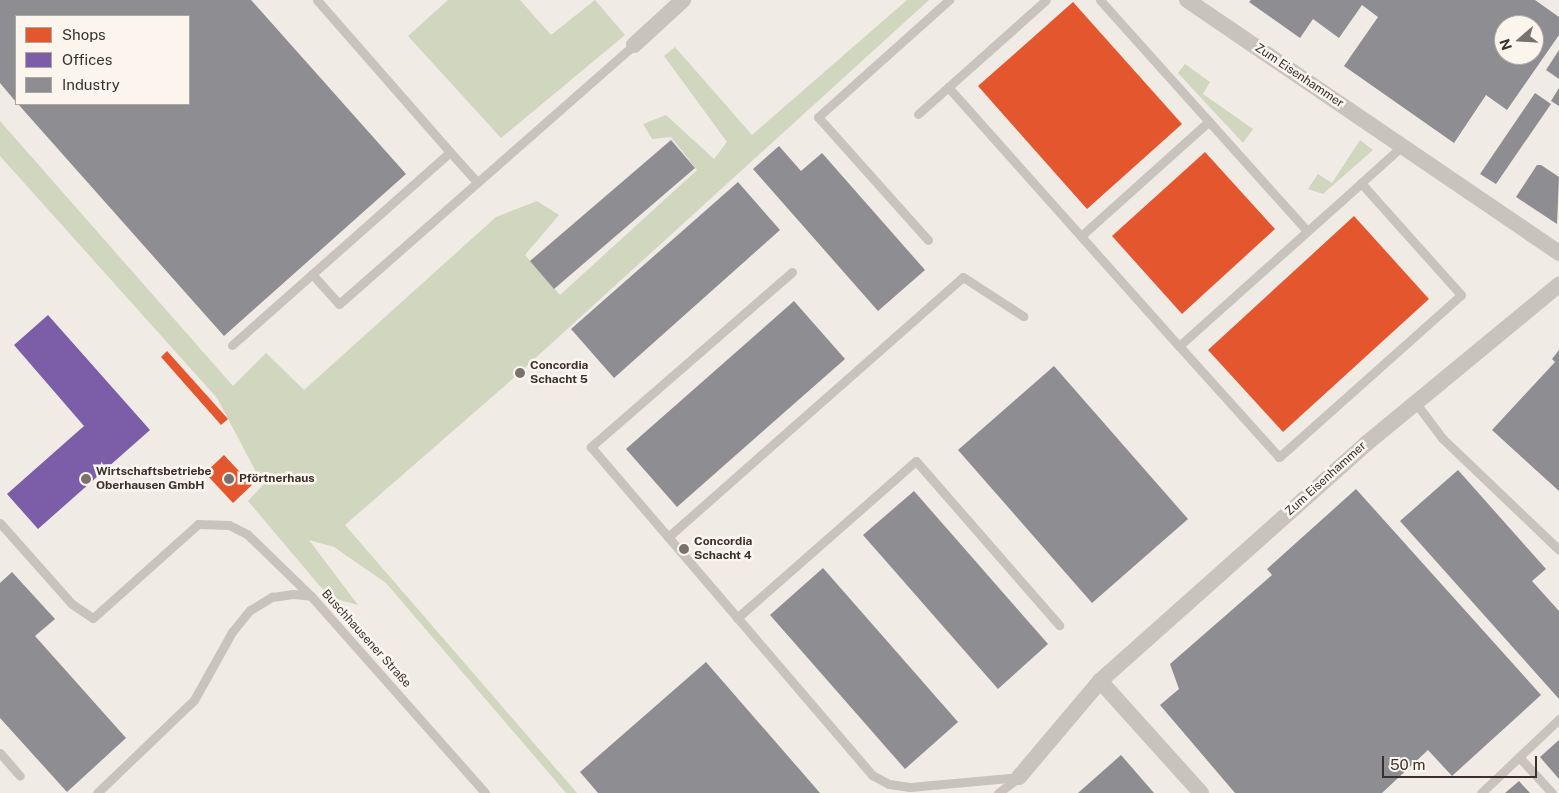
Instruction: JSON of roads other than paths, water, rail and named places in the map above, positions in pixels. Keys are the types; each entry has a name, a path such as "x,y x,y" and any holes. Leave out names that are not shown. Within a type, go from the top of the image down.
{"street":[{"path":"634,44 684,0"},
{"name":"Zum Eisenhammer","path":"1187,0 1559,254"},
{"name":"Zum Eisenhammer","path":"1019,777 1100,681 1415,402 1559,285"},
{"path":"1100,681 1201,793"}],"lane":[{"path":"317,0 477,182"},
{"path":"928,240 818,117 949,0"},
{"path":"918,114 1046,0"},
{"path":"1100,0 1307,231"},
{"path":"312,274 339,304 634,44"},
{"path":"948,87 1279,458 1461,295 1361,183"},
{"path":"1081,236 1209,121"},
{"path":"1179,346 1401,147"},
{"path":"232,345 450,152"},
{"path":"792,272 591,447 872,775 888,784 910,787 1019,777"},
{"path":"668,537 963,277 1023,316"},
{"path":"1415,402 1442,438 1559,550"},
{"path":"738,618 916,461 1060,625"},
{"path":"0,523 72,604 93,618 198,524 229,525 247,534 311,596"},
{"name":"Buschhausener Straße","path":"97,793 194,700 232,632 250,610 272,597 311,596 485,793"},
{"path":"1481,793 1559,719"},
{"path":"0,753 20,776"},
{"path":"1519,757 1552,793"},
{"path":"998,793 1019,777"}],"place":[{"name":"Concordia Schacht 5","path":"520,373"},
{"name":"Wirtschaftsbetriebe Oberhausen GmbH","path":"86,479"},
{"name":"Pförtnerhaus","path":"229,479"},
{"name":"Concordia Schacht 4","path":"684,549"}]}
